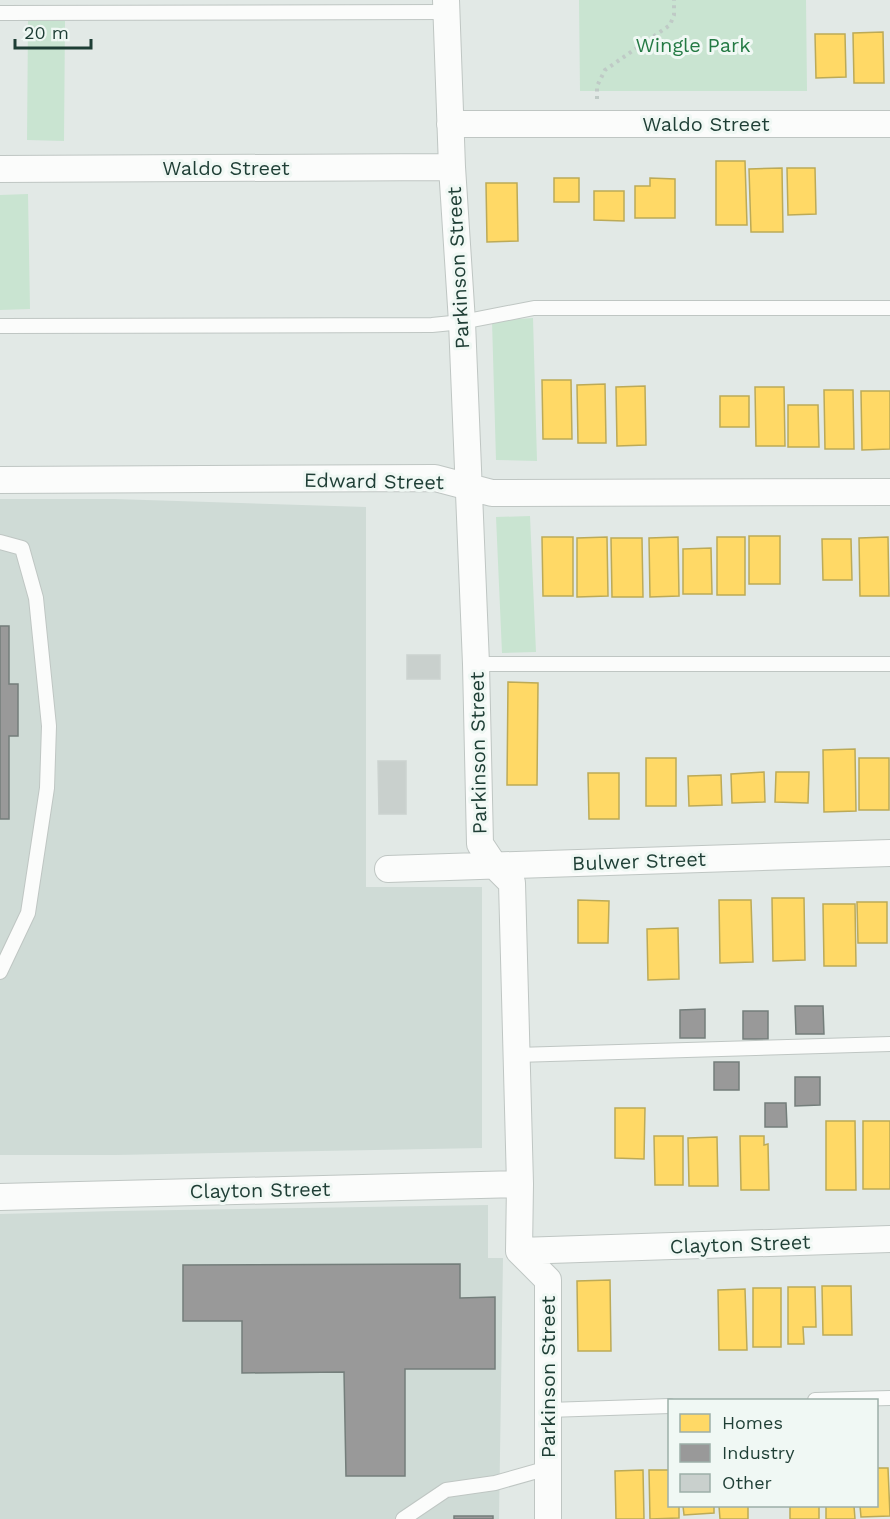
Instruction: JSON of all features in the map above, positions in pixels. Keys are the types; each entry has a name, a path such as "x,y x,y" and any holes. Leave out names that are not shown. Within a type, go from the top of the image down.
{"street":[{"name":"Parkinson Street","path":"447,6 450,124 462,322 476,664 480,844 494,865 512,883 520,1184 519,1251 548,1280 548,1519"},
{"name":"Waldo Street","path":"450,124 890,124"},
{"name":"Waldo Street","path":"0,169 452,168"},
{"name":"Edward Street","path":"0,480 435,478 492,493 890,492"},
{"name":"Bulwer Street","path":"388,869 890,853"},
{"name":"Clayton Street","path":"0,1197 520,1184"},
{"name":"Clayton Street","path":"519,1251 890,1239"}],"lane":[{"path":"0,13 447,6"},
{"path":"0,326 432,325 462,322 534,308 890,308"},
{"path":"0,542 22,548 36,598 49,726 47,788 28,913 0,972"},
{"path":"476,664 890,664"},
{"path":"516,1054 890,1044"},
{"path":"865,1399 890,1398"},
{"path":"548,1410 668,1406"},
{"path":"403,1519 446,1490 495,1483 548,1468"}],"path":[{"path":"596,124 599,79 605,70 666,29 674,15 674,0"}],"shaded area":[{"path":"0,499 114,499 366,507 366,887 482,887 482,1148 0,1155"},
{"path":"488,1205 488,1258 503,1258 499,1519 0,1519 0,1214"}],"green space":[{"name":"Wingle Park","path":"579,0 806,0 807,91 580,91"},
{"path":"28,21 65,21 64,141 27,140"},
{"path":"28,194 30,309 0,310 0,195"},
{"path":"533,318 537,461 496,460 492,321"},
{"path":"530,516 536,652 502,653 496,517"}],"building: Homes":[{"path":"883,32 884,83 854,83 853,33"},
{"path":"815,34 845,34 846,77 816,78"},
{"path":"716,161 745,161 747,225 716,225"},
{"path":"782,168 783,232 751,232 749,169"},
{"path":"787,168 815,168 816,214 788,215"},
{"path":"554,178 579,178 579,202 554,202"},
{"path":"650,178 675,179 675,218 635,218 635,186 650,186"},
{"path":"486,183 517,183 518,241 487,242"},
{"path":"594,191 624,191 624,221 594,220"},
{"path":"542,380 571,380 572,439 543,439"},
{"path":"605,384 606,443 578,443 577,385"},
{"path":"645,386 646,445 617,446 616,387"},
{"path":"755,387 784,387 785,446 756,446"},
{"path":"824,390 853,390 854,449 825,449"},
{"path":"861,391 890,391 890,449 862,450"},
{"path":"720,396 749,396 749,427 720,427"},
{"path":"788,405 818,405 819,447 788,447"},
{"path":"749,536 780,536 780,584 749,584"},
{"path":"542,537 573,537 573,596 543,596"},
{"path":"607,537 608,596 577,597 577,538"},
{"path":"678,537 679,596 650,597 649,538"},
{"path":"717,537 745,537 745,595 717,595"},
{"path":"888,537 889,596 860,596 859,538"},
{"path":"611,538 642,538 643,597 612,597"},
{"path":"822,539 851,539 852,580 823,580"},
{"path":"711,548 712,594 683,594 683,549"},
{"path":"508,682 538,683 537,785 507,785"},
{"path":"855,749 856,811 824,812 823,750"},
{"path":"646,758 676,758 676,806 646,806"},
{"path":"859,758 889,758 889,810 859,810"},
{"path":"764,772 765,802 732,803 731,774"},
{"path":"776,772 809,772 808,803 775,802"},
{"path":"588,773 619,773 619,819 589,819"},
{"path":"721,775 722,805 689,806 688,776"},
{"path":"772,898 804,898 805,960 773,961"},
{"path":"578,900 609,901 608,943 578,943"},
{"path":"719,900 751,900 753,962 720,963"},
{"path":"857,902 887,902 887,943 858,943"},
{"path":"823,904 855,904 856,966 824,966"},
{"path":"678,928 679,979 648,980 647,929"},
{"path":"615,1108 645,1108 644,1159 615,1158"},
{"path":"826,1121 855,1121 856,1190 826,1190"},
{"path":"863,1121 890,1121 890,1189 863,1189"},
{"path":"654,1136 683,1136 683,1185 655,1185"},
{"path":"740,1136 764,1136 764,1145 768,1144 769,1190 741,1190"},
{"path":"717,1137 718,1186 689,1186 688,1138"},
{"path":"610,1280 611,1351 578,1351 577,1281"},
{"path":"822,1286 851,1286 852,1335 823,1335"},
{"path":"788,1287 815,1287 816,1327 803,1327 804,1344 788,1344"},
{"path":"753,1288 781,1288 781,1347 753,1347"},
{"path":"745,1289 747,1350 719,1350 718,1290"},
{"path":"878,1468 888,1468 890,1516 861,1517 860,1507 878,1507"},
{"path":"643,1470 644,1519 616,1519 615,1471"},
{"path":"649,1470 668,1470 668,1507 679,1507 679,1518 650,1519"},
{"path":"683,1507 714,1507 714,1513 684,1515"},
{"path":"719,1507 748,1507 748,1519 720,1519"},
{"path":"790,1507 819,1507 819,1519 790,1519"},
{"path":"826,1507 854,1507 855,1519 826,1519"}],"building: Industry":[{"path":"0,626 9,626 9,684 18,684 18,736 9,736 9,819 0,819"},
{"path":"795,1006 823,1006 824,1034 796,1034"},
{"path":"705,1009 705,1038 680,1038 680,1010"},
{"path":"743,1011 768,1011 768,1039 743,1039"},
{"path":"714,1062 739,1062 739,1090 714,1090"},
{"path":"795,1077 820,1077 820,1105 795,1106"},
{"path":"765,1103 786,1103 787,1127 765,1127"},
{"path":"460,1264 460,1298 495,1297 495,1369 405,1369 405,1476 346,1476 344,1372 242,1373 242,1321 183,1321 183,1265"},
{"path":"454,1516 493,1516 493,1519 454,1519"}],"building: Other":[{"path":"407,655 440,655 440,679 407,679"},
{"path":"378,761 406,761 406,814 379,814"}]}
